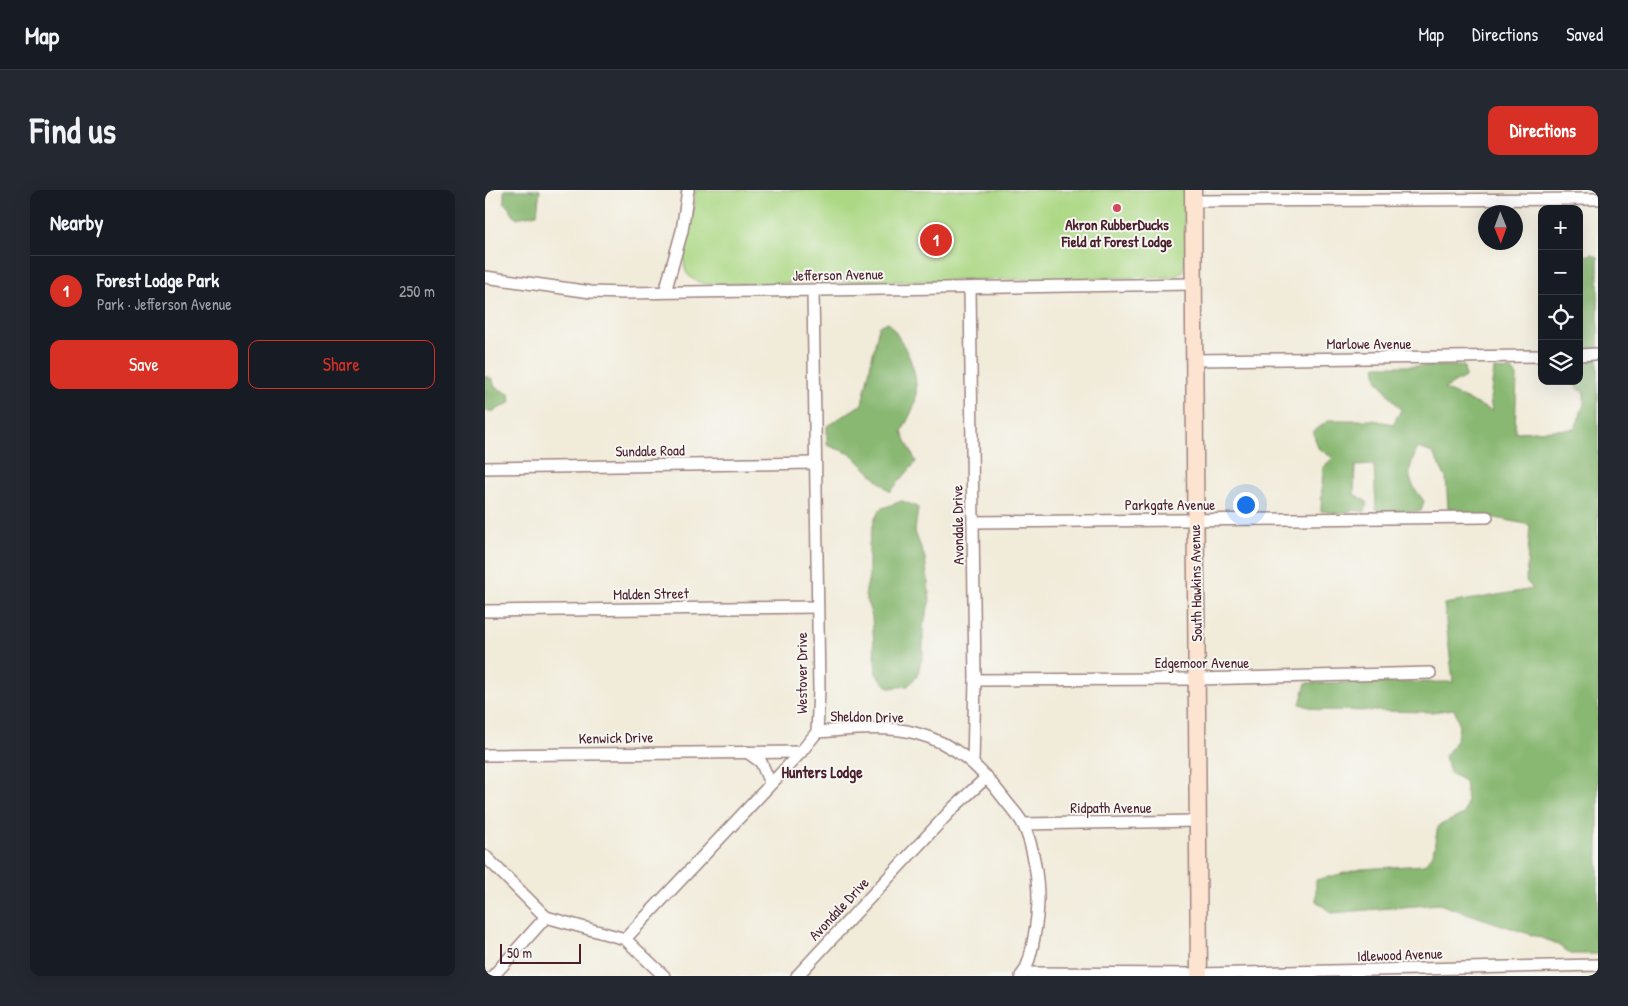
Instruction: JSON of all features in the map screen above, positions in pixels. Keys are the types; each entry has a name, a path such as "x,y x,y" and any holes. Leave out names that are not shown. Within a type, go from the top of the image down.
{"main road":[{"name":"South Hawkins Avenue","path":"1193,195 1199,975"}],"street":[{"path":"665,292 682,231 688,190"},
{"path":"1193,195 1598,199"},
{"name":"Jefferson Avenue","path":"485,277 591,292 813,291 1193,284"},
{"name":"Avondale Drive","path":"970,288 975,680 973,762"},
{"name":"Westover Drive","path":"625,939 801,752 817,732 819,690 813,291"},
{"path":"1583,355 1595,354"},
{"name":"Marlowe Avenue","path":"1195,360 1538,356"},
{"name":"Sundale Road","path":"485,468 815,463"},
{"name":"Parkgate Avenue","path":"973,522 1487,517"},
{"name":"Malden Street","path":"485,611 817,607"},
{"name":"Edgemoor Avenue","path":"975,680 1197,679 1430,673"},
{"name":"Sheldon Drive","path":"817,732 898,730 915,733 940,742 973,762 987,777 1023,824 1035,866 1038,908 1035,933 1022,975"},
{"path":"747,752 761,762 770,783"},
{"name":"Kenwick Drive","path":"485,755 801,752"},
{"name":"Avondale Drive","path":"797,976 954,807 987,777"},
{"name":"Ridpath Avenue","path":"1023,824 1198,821"},
{"path":"485,856 546,917 625,939 664,976"},
{"path":"493,976 546,917"},
{"name":"Idlewood Avenue","path":"1022,975 1199,975 1598,965"}],"green space":[{"path":"504,190 540,190 537,214 516,218 504,202"},
{"path":"695,190 1184,190 1185,262 1182,273 1172,277 707,284 696,281 689,276 684,263 694,210"},
{"path":"1593,254 1598,257 1598,954 1572,954 1553,942 1439,904 1332,913 1316,901 1316,880 1361,869 1424,865 1433,854 1438,826 1464,814 1467,801 1465,781 1450,773 1445,756 1456,740 1459,722 1454,709 1432,712 1319,710 1300,704 1306,683 1453,682 1444,604 1533,589 1526,581 1530,525 1448,508 1446,478 1433,453 1418,448 1411,464 1411,481 1424,501 1421,511 1389,513 1376,509 1374,465 1355,466 1354,494 1367,502 1365,512 1354,510 1340,514 1321,511 1323,467 1333,458 1318,448 1313,432 1329,420 1373,420 1393,424 1401,410 1377,379 1375,366 1464,366 1465,377 1444,389 1492,411 1490,400 1494,369 1512,370 1517,376 1515,432 1575,429 1584,404 1584,393 1574,385 1583,385 1583,256"},
{"path":"888,322 906,349 916,381 915,403 902,432 916,462 890,492 851,454 827,445 827,426 862,404 879,326"},
{"path":"485,376 492,379 495,387 509,394 511,402 494,411 485,411"},
{"path":"902,501 918,507 915,532 925,558 930,600 923,627 923,655 917,676 908,686 889,688 876,674 872,617 865,595 869,576 869,544 874,521 880,509"}],"place":[{"name":"Akron RubberDucks Field at Forest Lodge","path":"1117,208"},
{"name":"Forest Lodge Park","path":"936,240"}],"district":[{"name":"Hunters Lodge","path":"822,772"}]}
